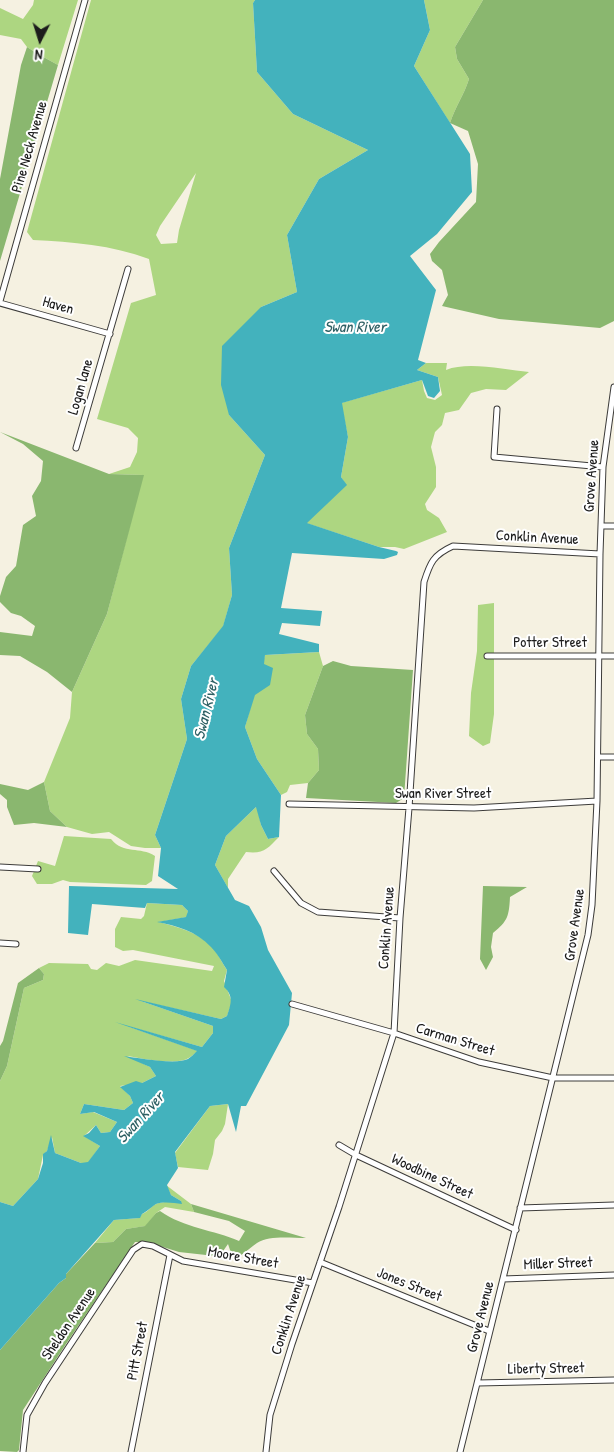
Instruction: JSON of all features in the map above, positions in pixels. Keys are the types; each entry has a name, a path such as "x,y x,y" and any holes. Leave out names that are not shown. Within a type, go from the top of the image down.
{"street":[{"name":"Pine Neck Avenue","path":"0,302 85,0"},
{"name":"Logan lane","path":"76,448 128,269"},
{"name":"Haven","path":"0,302 110,334"},
{"name":"Grove Avenue","path":"460,1452 588,935 592,905 597,801 602,467 614,387"},
{"path":"498,409 494,457 602,467"},
{"path":"602,526 614,526"},
{"name":"Conklin Avenue","path":"266,1452 270,1415 356,1156 394,1033 400,918 424,582 429,565 436,556 453,546 600,554"},
{"name":"Potter Street","path":"487,656 614,656"},
{"path":"598,757 614,757"},
{"name":"Swan River Street","path":"289,804 474,808 597,801"},
{"path":"0,867 38,869"},
{"path":"274,871 301,903 318,912 400,918"},
{"path":"0,943 16,944"},
{"name":"Carman Street","path":"292,1004 394,1033 479,1062 553,1078 614,1078"},
{"name":"Woodbine Street","path":"339,1145 356,1156 516,1230"},
{"path":"520,1208 614,1205"},
{"name":"Sheldon Avenue","path":"23,1452 27,1414 45,1383 133,1250 142,1244 153,1246 170,1255"},
{"name":"Moore Street","path":"170,1255 183,1261 313,1283"},
{"name":"Pitt Street","path":"131,1452 170,1255"},
{"name":"Jones Street","path":"320,1262 490,1331"},
{"name":"Miller Street","path":"503,1278 614,1275"},
{"name":"Liberty Street","path":"478,1383 614,1380"}],"green space":[{"path":"34,0 78,0 58,65 27,47 21,39 0,35 0,8 23,19 33,5"},
{"path":"91,0 255,0 253,3 257,72 293,114 368,150 319,179 287,235 297,292 261,307 229,415 265,455 229,548 232,595 223,627 191,666 181,699 187,739 155,835 161,848 131,846 109,832 92,834 67,827 50,811 44,782 70,718 72,692 107,614 143,475 109,474 130,467 137,452 138,438 128,428 97,419 131,303 156,295 149,259 106,247 33,240 27,232","holes":["196,173 177,243 161,244 156,235 160,226"]},
{"path":"424,0 483,0 455,47 457,59 469,79 450,123 414,66 430,30"},
{"path":"483,0 614,0 614,321 600,328 499,319 442,306 448,295 442,270 432,261 430,254 476,202 478,164 468,131 450,123 469,79 457,59 455,47"},
{"path":"27,47 58,65 0,261 0,179 21,65"},
{"path":"426,363 447,363 446,370 455,367 476,366 529,372 506,390 486,389 471,393 459,410 445,413 442,425 435,432 431,447 436,467 436,487 425,504 427,510 439,518 447,532 404,549 379,547 306,523 346,485 341,477 348,437 341,403 422,380 427,398 435,400 442,395 438,377 417,370"},
{"path":"0,432 109,474 144,475 107,614 72,692 47,672 20,656 0,655 0,632 32,636 35,626 21,616 11,613 0,602 0,596 6,577 16,566 23,525 36,516 32,496 41,481 43,461 23,444"},
{"path":"494,603 494,714 490,743 483,746 469,736 471,693 477,651 478,605"},
{"path":"319,652 323,666 305,715 307,734 318,749 319,770 308,783 290,785 287,792 281,795 257,759 245,727 265,655"},
{"path":"333,661 351,666 413,670 404,798 396,803 306,798 308,783 319,770 318,749 307,734 305,715 323,666"},
{"path":"44,782 50,811 67,827 34,823 14,825 7,807 7,800 0,794 0,784 28,790"},
{"path":"257,806 261,825 268,839 279,837 265,850 246,852 228,879 228,888 215,865 226,836"},
{"path":"64,836 111,839 121,847 144,851 155,856 152,881 146,885 70,882 63,880 52,884 37,884 32,876 38,861 55,866"},
{"path":"483,886 527,887 510,897 507,918 493,933 491,947 493,957 486,970 480,959"},
{"path":"147,903 182,905 188,911 187,917 159,922 180,928 200,937 216,952 227,970 224,981 232,1002 227,1016 221,1019 141,1001 213,1026 213,1033 202,1047 127,1026 198,1051 188,1059 177,1061 156,1061 127,1056 150,1067 156,1076 142,1083 120,1086 130,1096 133,1103 124,1110 84,1104 80,1114 93,1112 117,1122 110,1132 101,1133 96,1125 84,1136 100,1146 88,1163 81,1163 55,1153 52,1137 47,1151 43,1155 38,1179 13,1206 0,1202 0,1081 7,1066 24,988 43,980 44,974 39,968 49,963 88,964 91,969 97,970 106,963 119,966 135,960 212,971 214,966 133,950 123,951 115,947 115,929 121,917 141,919 144,916"},
{"path":"39,968 44,974 43,980 24,988 7,1066 0,1081 0,1046 3,1041 18,983"},
{"path":"228,1104 225,1124 215,1140 208,1170 178,1167 175,1153 210,1106"},
{"path":"166,1185 191,1204 194,1212 165,1207 156,1213 146,1226 126,1229 113,1242 95,1243 114,1220 139,1218 156,1204 181,1201 171,1195"},
{"path":"191,1204 306,1238 262,1240 233,1259 228,1244 221,1254 215,1256 179,1252 147,1242 135,1242 23,1410 19,1450 17,1452 0,1451 0,1350 59,1283 66,1278 66,1274 95,1243 113,1242 126,1229 145,1226 160,1211 189,1225 239,1241 245,1231 229,1221 194,1212"}],"water":[{"name":"Swan River","path":"255,0 424,0 430,30 414,66 470,154 472,192 437,234 410,256 436,290 418,360 426,363 417,370 438,377 440,391 434,398 428,396 422,380 342,403 348,437 341,477 347,485 307,523 398,552 397,555 384,559 292,553 281,608 322,611 320,626 282,623 279,634 319,644 319,652 265,655 264,664 273,668 270,685 255,695 245,727 257,759 281,795 279,837 268,839 261,825 256,807 226,836 215,865 235,900 249,906 261,927 268,950 292,993 289,1025 246,1106 241,1106 236,1132 228,1104 210,1106 175,1152 178,1168 167,1185 171,1195 181,1201 182,1204 159,1203 142,1214 140,1218 114,1220 66,1274 66,1278 59,1283 0,1350 0,1202 13,1206 38,1179 43,1163 43,1154 47,1151 51,1135 55,1153 81,1163 88,1162 100,1146 83,1136 89,1133 96,1125 101,1133 110,1132 117,1122 94,1112 80,1114 84,1104 124,1110 133,1103 130,1096 120,1087 136,1081 142,1083 156,1076 150,1067 124,1056 182,1061 188,1059 197,1051 115,1022 202,1047 213,1033 213,1026 135,999 221,1019 227,1016 230,1004 229,994 224,987 227,970 213,949 193,933 179,927 157,922 186,917 188,911 182,905 147,903 145,908 92,904 88,935 68,933 69,886 178,889 158,876 161,848 155,835 187,739 181,699 191,666 223,626 232,595 229,548 265,455 229,415 221,385 222,346 261,307 297,292 287,235 319,179 368,150 293,114 257,72 253,3"}]}
